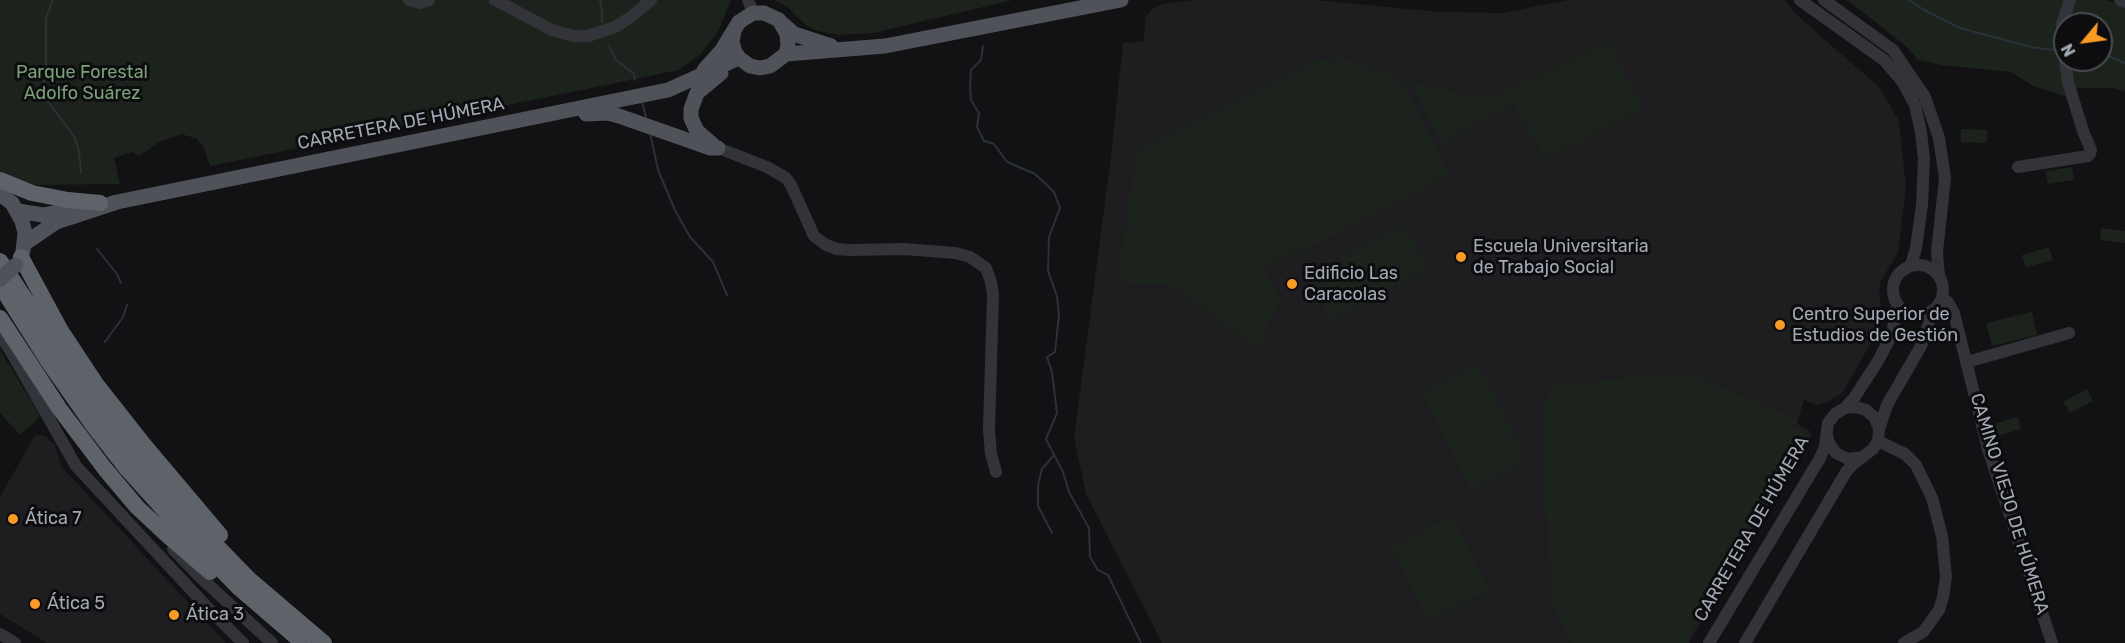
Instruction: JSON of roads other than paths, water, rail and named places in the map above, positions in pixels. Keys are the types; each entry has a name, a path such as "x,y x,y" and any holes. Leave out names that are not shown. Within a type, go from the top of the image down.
{"highway":[{"path":"0,180 32,193 68,200 108,203"},
{"path":"15,257 96,384 144,444 240,559 325,643"},
{"path":"0,285 48,361 127,469 239,588 303,643"},
{"path":"0,318 59,408 137,507 166,535 293,643"}],"main road":[{"path":"984,26 1015,15 1078,0"},
{"path":"786,54 885,46 1121,0"},
{"path":"782,23 788,34 788,45 786,54 775,64 765,68 755,68 741,60 732,42 734,31 750,7 769,14 782,23 794,34 843,49"},
{"name":"CARRETERA DE HÚMERA","path":"692,80 712,62 734,31"},
{"path":"718,148 697,131 691,118 691,110 697,93 703,87 741,60"},
{"name":"CARRETERA DE HÚMERA","path":"18,211 47,215 668,90 741,60"},
{"path":"539,116 558,119 592,113 608,113 635,120 710,148 718,148"},
{"path":"0,194 18,211 25,233 15,257"},
{"name":"CARRETERA DE HÚMERA","path":"0,279 15,257 56,222 108,203"}],"street":[{"path":"409,0 420,3 429,0"},
{"path":"495,0 552,30 573,36 588,36 615,27 651,0"},
{"path":"1800,0 1884,60 1902,81 1914,105 1921,132 1924,159 1922,205 1911,266"},
{"path":"1824,0 1893,50 1925,97 1939,138 1945,178 1938,252 1939,277"},
{"path":"2120,0 2125,2"},
{"path":"2018,167 2090,154 2091,150 2083,131 2067,72"},
{"path":"718,148 768,167 786,178 814,236 826,245 850,250 905,249 955,253 970,257 986,268 993,295 989,430 991,454 996,472"},
{"path":"1745,643 1846,472 1874,449 1882,416 1921,346 1933,311 1942,298 1943,287 1934,271 1925,266 1911,266 1900,272 1894,279 1892,288 1893,298 1898,306 1906,313 1917,316 1933,311"},
{"name":"CAMINO VIEJO DE HÚMERA","path":"1942,298 1948,302 1954,313 1988,449 2052,643"},
{"path":"1863,457 1848,459 1836,453 1829,443 1828,423 1854,398 1878,361 1892,334 1898,306"},
{"path":"1967,362 2069,333"},
{"path":"0,336 76,466 243,643"},
{"path":"1845,408 1856,406 1866,410 1875,418 1878,435 1905,454 1916,465 1932,498 1942,536 1946,577 1939,610 1923,632 1904,643"},
{"name":"CARRETERA DE HÚMERA","path":"1709,643 1820,458 1827,434"},
{"path":"137,507 263,643"},
{"path":"200,577 272,643"},
{"path":"0,634 15,643"}],"waterway":[{"path":"53,0 46,18 46,77 41,92 75,138 81,173"},
{"path":"600,0 602,22"},
{"path":"1909,0 1960,28 2031,47 2053,50"},
{"path":"609,46 616,60 634,74 635,80"},
{"path":"983,46 981,60 971,70 971,100 979,113 977,127 984,141 994,144 1007,162 1035,174 1054,192 1060,208 1049,237 1048,271 1057,296 1059,315 1055,352 1047,357 1052,372 1057,413 1046,439 1063,472 1069,492 1089,528 1090,557 1098,570 1108,575 1141,643"},
{"path":"2113,58 2125,63"},
{"path":"642,102 646,117"},
{"path":"650,133 658,170 675,210 690,237 713,262 727,295"},
{"path":"97,249 117,274 121,283"},
{"path":"105,342 123,317 127,305"},
{"path":"1052,533 1038,506 1038,485 1042,469 1053,456"}],"place":[{"name":"Escuela Universitaria de Trabajo Social","path":"1461,257"},
{"name":"Edificio Las Caracolas","path":"1292,284"},
{"name":"Centro Superior de Estudios de Gestión","path":"1780,325"},
{"name":"Ática 7","path":"13,519"},
{"name":"Ática 5","path":"35,604"},
{"name":"Ática 3","path":"174,615"}],"park label":[{"name":"Parque Forestal Adolfo Suárez","path":"82,83"}]}
